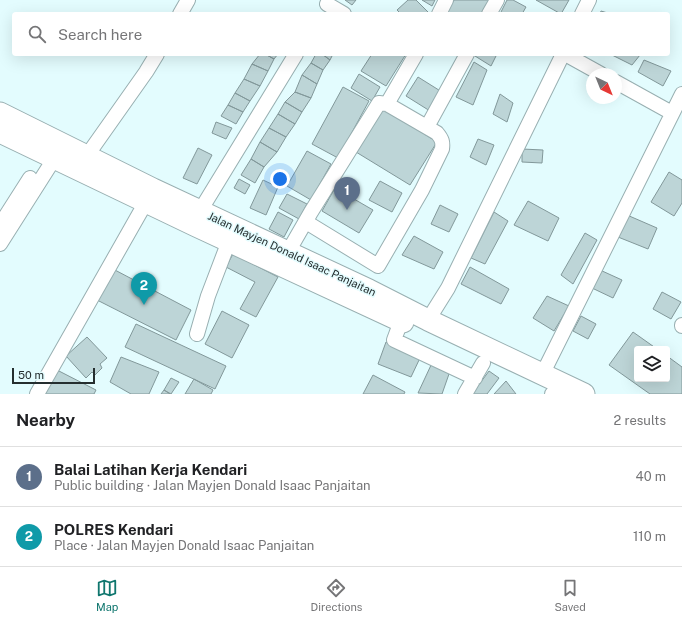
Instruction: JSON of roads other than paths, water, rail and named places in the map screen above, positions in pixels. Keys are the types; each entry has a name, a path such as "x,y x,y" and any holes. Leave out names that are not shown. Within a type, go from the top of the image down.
{"highway":[{"name":"Jalan Mayjen Donald Isaac Panjaitan","path":"0,113 86,157 200,211 231,234 401,321 479,370 554,394"},
{"name":"Jalan Mayjen Donald Isaac Panjaitan","path":"0,132 146,202 231,234 288,252 370,290 428,320 584,394"}],"street":[{"path":"181,12 188,0"},
{"path":"440,12 446,0"},
{"path":"490,12 497,0"},
{"path":"583,12 589,0"},
{"path":"326,6 340,12"},
{"path":"86,157 156,56"},
{"path":"200,211 295,56"},
{"path":"387,104 415,56"},
{"path":"427,127 462,56"},
{"path":"428,320 448,288 563,56"},
{"path":"568,56 590,68"},
{"path":"622,85 672,113"},
{"path":"542,375 682,94"},
{"path":"288,252 306,222 376,106 381,102 427,127 441,137 443,142 442,149 422,190 378,266 306,222"},
{"path":"0,225 50,157"},
{"path":"0,244 50,157"},
{"path":"37,394 146,202"},
{"path":"196,334 208,296 231,234"},
{"path":"465,394 479,370"}],"place":[{"name":"Balai Latihan Kerja Kendari","path":"347,210"},
{"name":"POLRES Kendari","path":"144,305"}]}
